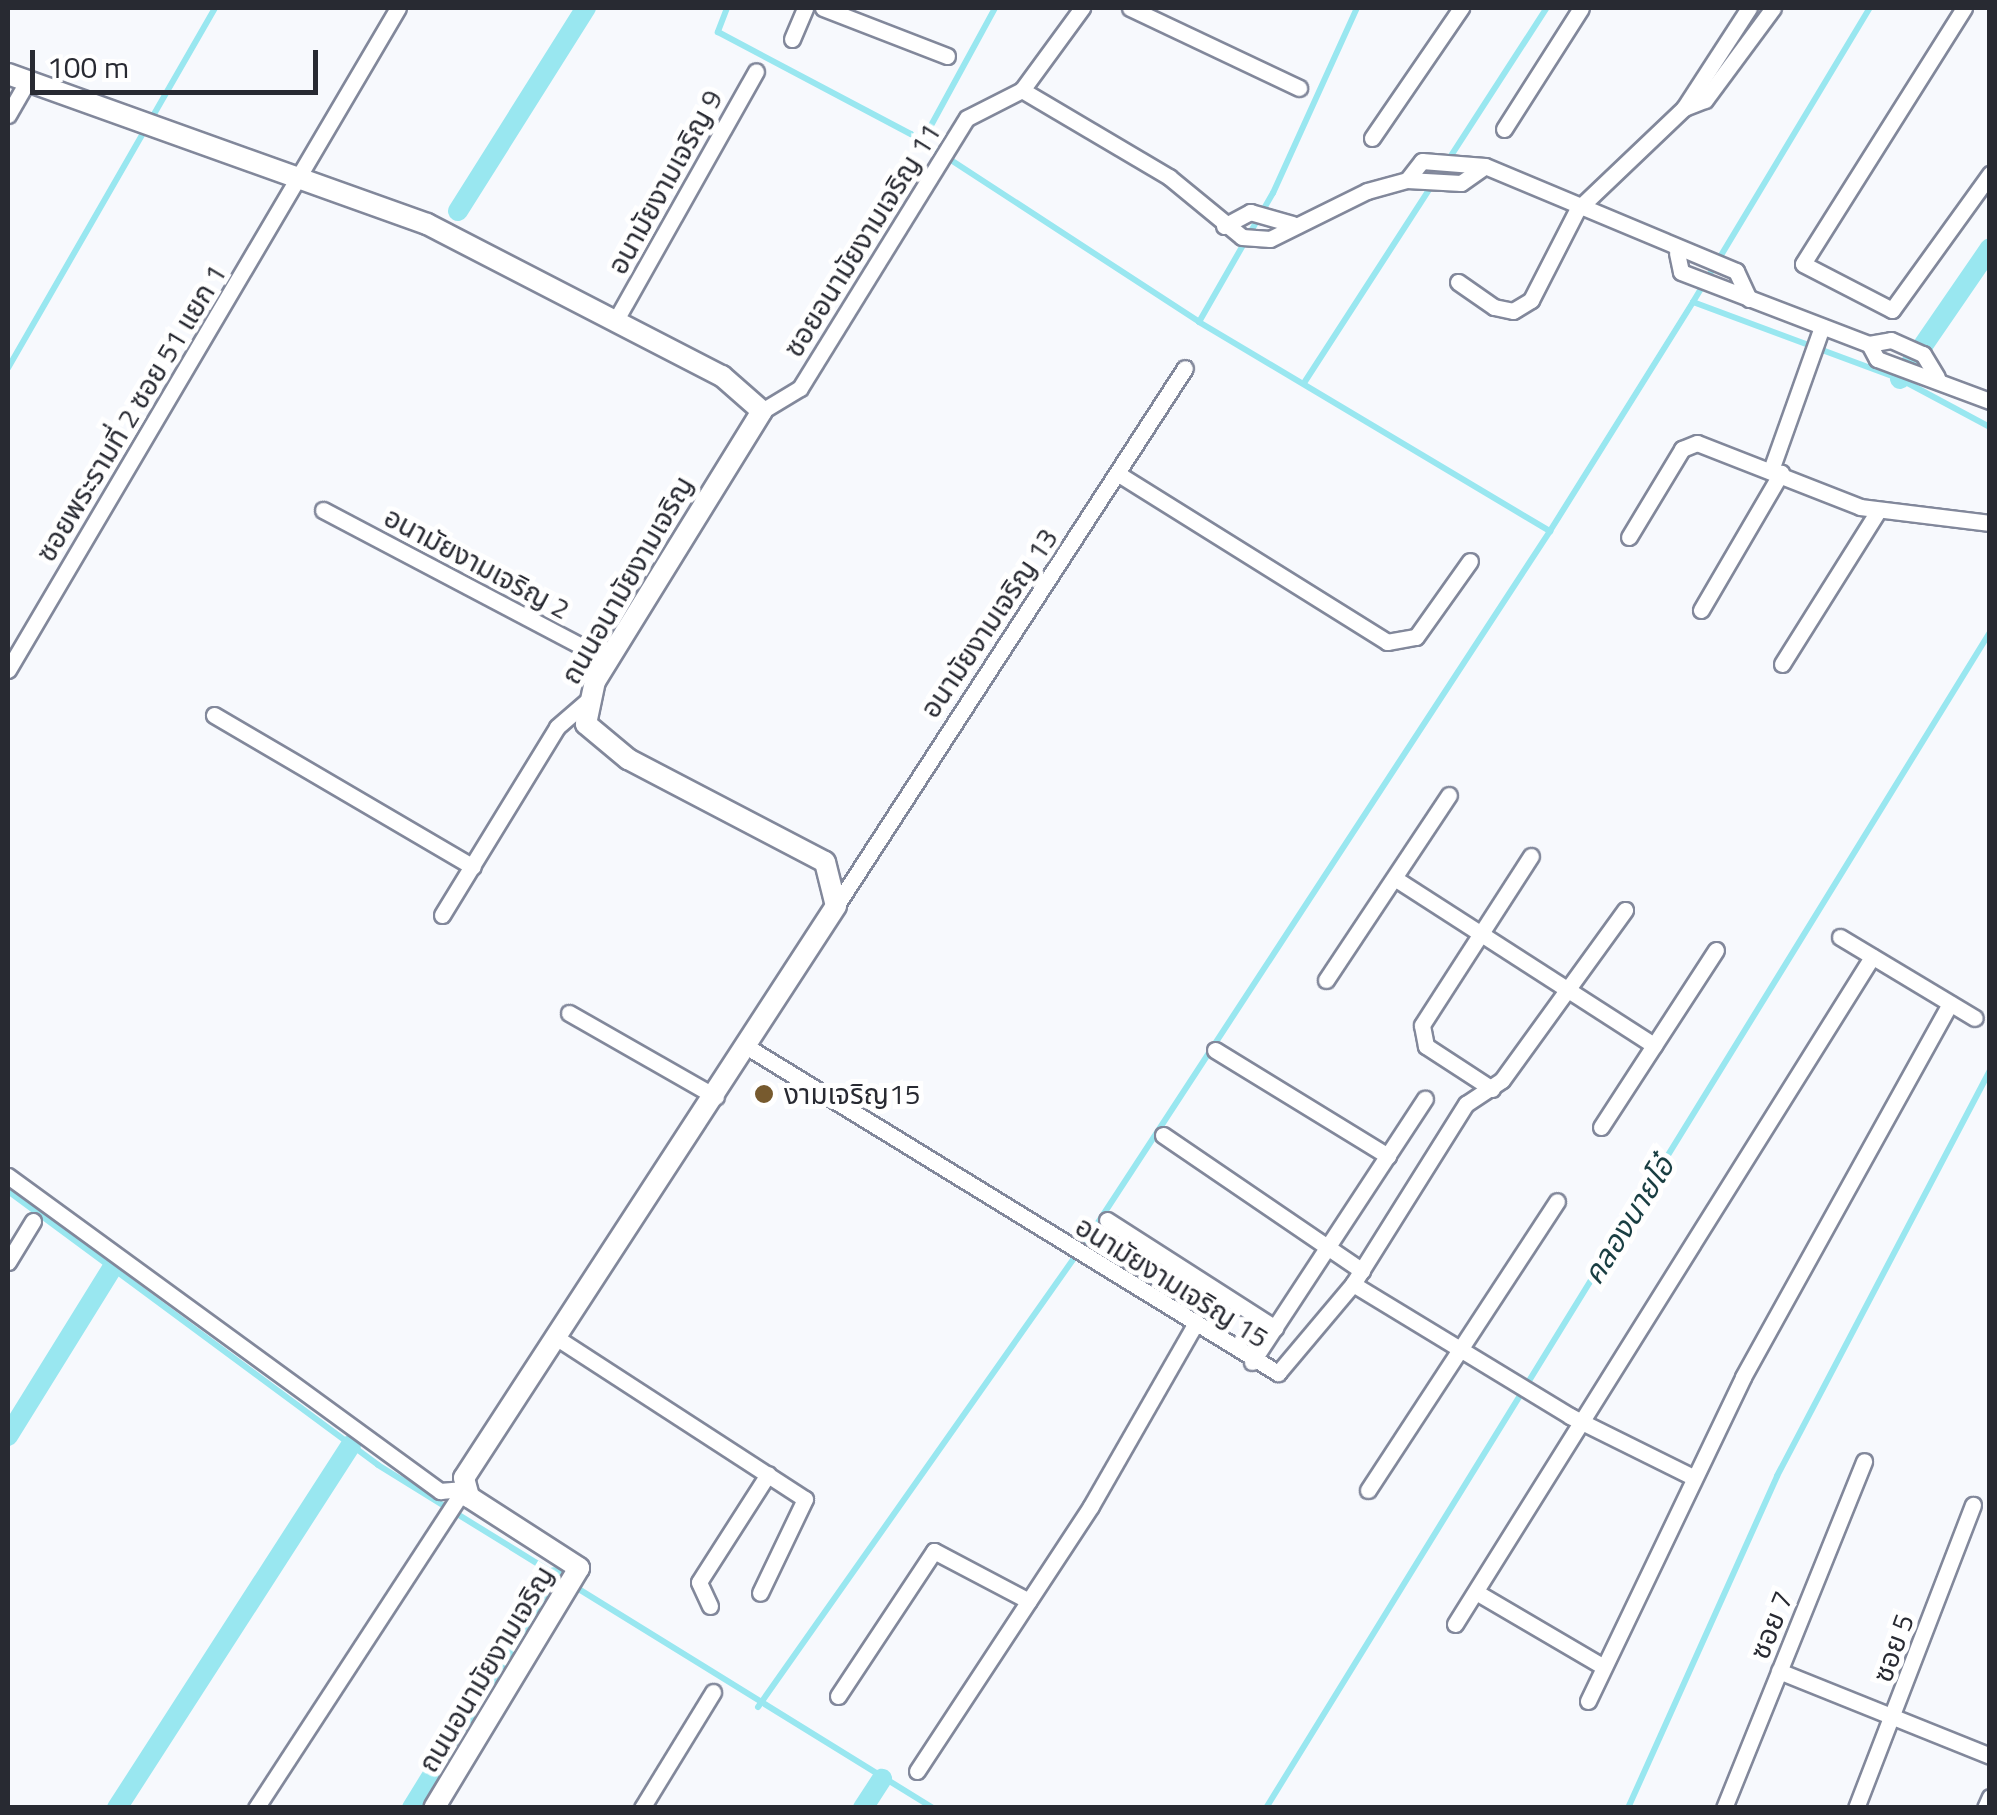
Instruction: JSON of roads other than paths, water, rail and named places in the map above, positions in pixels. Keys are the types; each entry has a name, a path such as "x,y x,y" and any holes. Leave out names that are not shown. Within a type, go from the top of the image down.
{"street":[{"name":"ซอยพระรามที่ 2 ซอย 51 แยก 1","path":"8,670 206,344 294,180 398,8"},
{"path":"792,39 805,8"},
{"path":"823,8 948,56"},
{"name":"ซอยอนามัยงามเจริญ 11","path":"762,410 800,388 967,118 1022,90 1082,8"},
{"path":"1130,8 1299,88"},
{"path":"1442,35 1452,8"},
{"path":"1372,138 1461,8"},
{"path":"1504,129 1582,8"},
{"path":"1964,8 1803,264 1892,310 1990,174"},
{"path":"1458,282 1513,311 1530,300 1577,210 1684,108 1705,100 1761,10"},
{"name":"อนามัยงามเจริญ 9","path":"617,318 756,71"},
{"path":"8,114 17,78 294,180 427,224 617,318 722,376 762,410"},
{"path":"1022,90 1168,177 1242,237 1270,239 1292,224 1412,183 1461,182 1485,166"},
{"path":"1412,183 1422,162 1468,158 1577,210 1736,272 1748,299"},
{"path":"1224,226 1250,212 1274,215 1292,224"},
{"path":"1685,252 1681,272 1819,334 1869,344 1877,359 1937,377 1990,401"},
{"path":"1701,610 1776,471 1802,372 1819,334"},
{"name":"อนามัยงามเจริญ 13","path":"836,906 1120,475 1185,368"},
{"name":"ถนนอนามัยงามเจริญ","path":"762,410 606,660 586,702 586,724 607,746 825,862 836,906"},
{"path":"1629,538 1688,444 1776,471 1878,511 1990,523"},
{"path":"1120,475 1387,642 1416,637 1470,561"},
{"name":"อนามัยงามเจริญ 2","path":"324,510 606,660"},
{"path":"1782,664 1878,511"},
{"path":"442,915 557,727 586,702"},
{"path":"214,714 473,867"},
{"path":"1326,980 1450,796"},
{"path":"1492,1089 1421,1037 1479,934 1531,856"},
{"path":"1396,879 1566,992 1654,1045"},
{"path":"256,1808 464,1489 554,1336 749,1048 836,906"},
{"name":"อนามัยงามเจริญ 15","path":"749,1048 1252,1362 1278,1373 1287,1367 1358,1277 1466,1104 1492,1089 1625,910"},
{"path":"1840,937 1974,1018"},
{"path":"1601,1127 1716,950"},
{"path":"1456,1624 1872,957"},
{"path":"1588,1701 1694,1477 1950,1003"},
{"path":"570,1013 716,1097"},
{"path":"1214,1050 1388,1156"},
{"path":"1252,1362 1425,1099"},
{"path":"1162,1134 1327,1246 1358,1277 1462,1346 1582,1422 1694,1477"},
{"path":"8,1176 440,1491 464,1489"},
{"path":"1368,1490 1557,1202"},
{"path":"1107,1220 1275,1328"},
{"path":"8,1262 33,1221"},
{"path":"917,1771 1029,1601 1194,1326"},
{"path":"554,1336 768,1474 808,1507 760,1593"},
{"name":"ซอย 7","path":"1724,1808 1864,1461"},
{"path":"710,1606 700,1582 768,1474"},
{"name":"ถนนอนามัยงามเจริญ","path":"434,1808 579,1568 464,1489"},
{"name":"ซอย 5","path":"1856,1808 1973,1505"},
{"path":"838,1696 934,1551 1029,1601"},
{"path":"1476,1592 1604,1667"},
{"path":"1779,1671 1990,1756"},
{"path":"642,1808 713,1692"},
{"path":"1985,1808 1990,1797"}],"waterway":[{"path":"8,368 215,8"},
{"path":"458,211 586,8"},
{"path":"727,8 718,32 911,134 1199,322 1550,531 1693,302 1900,379 1990,427"},
{"path":"922,142 995,8"},
{"path":"1199,322 1273,193 1357,8"},
{"path":"1304,383 1547,8"},
{"path":"1693,302 1870,8"},
{"path":"1900,379 1990,248"},
{"path":"758,1707 1084,1244 1550,531"},
{"name":"คลองนายโอ๋","path":"1266,1808 1990,632"},
{"path":"1628,1808 1777,1476 1990,1071"},
{"path":"8,1191 378,1465 933,1808"},
{"path":"8,1436 112,1268"},
{"path":"117,1808 351,1445"},
{"path":"412,1808 554,1577"},
{"path":"863,1808 882,1779"}],"place":[{"name":"งามเจริญ15","path":"764,1094"}]}
